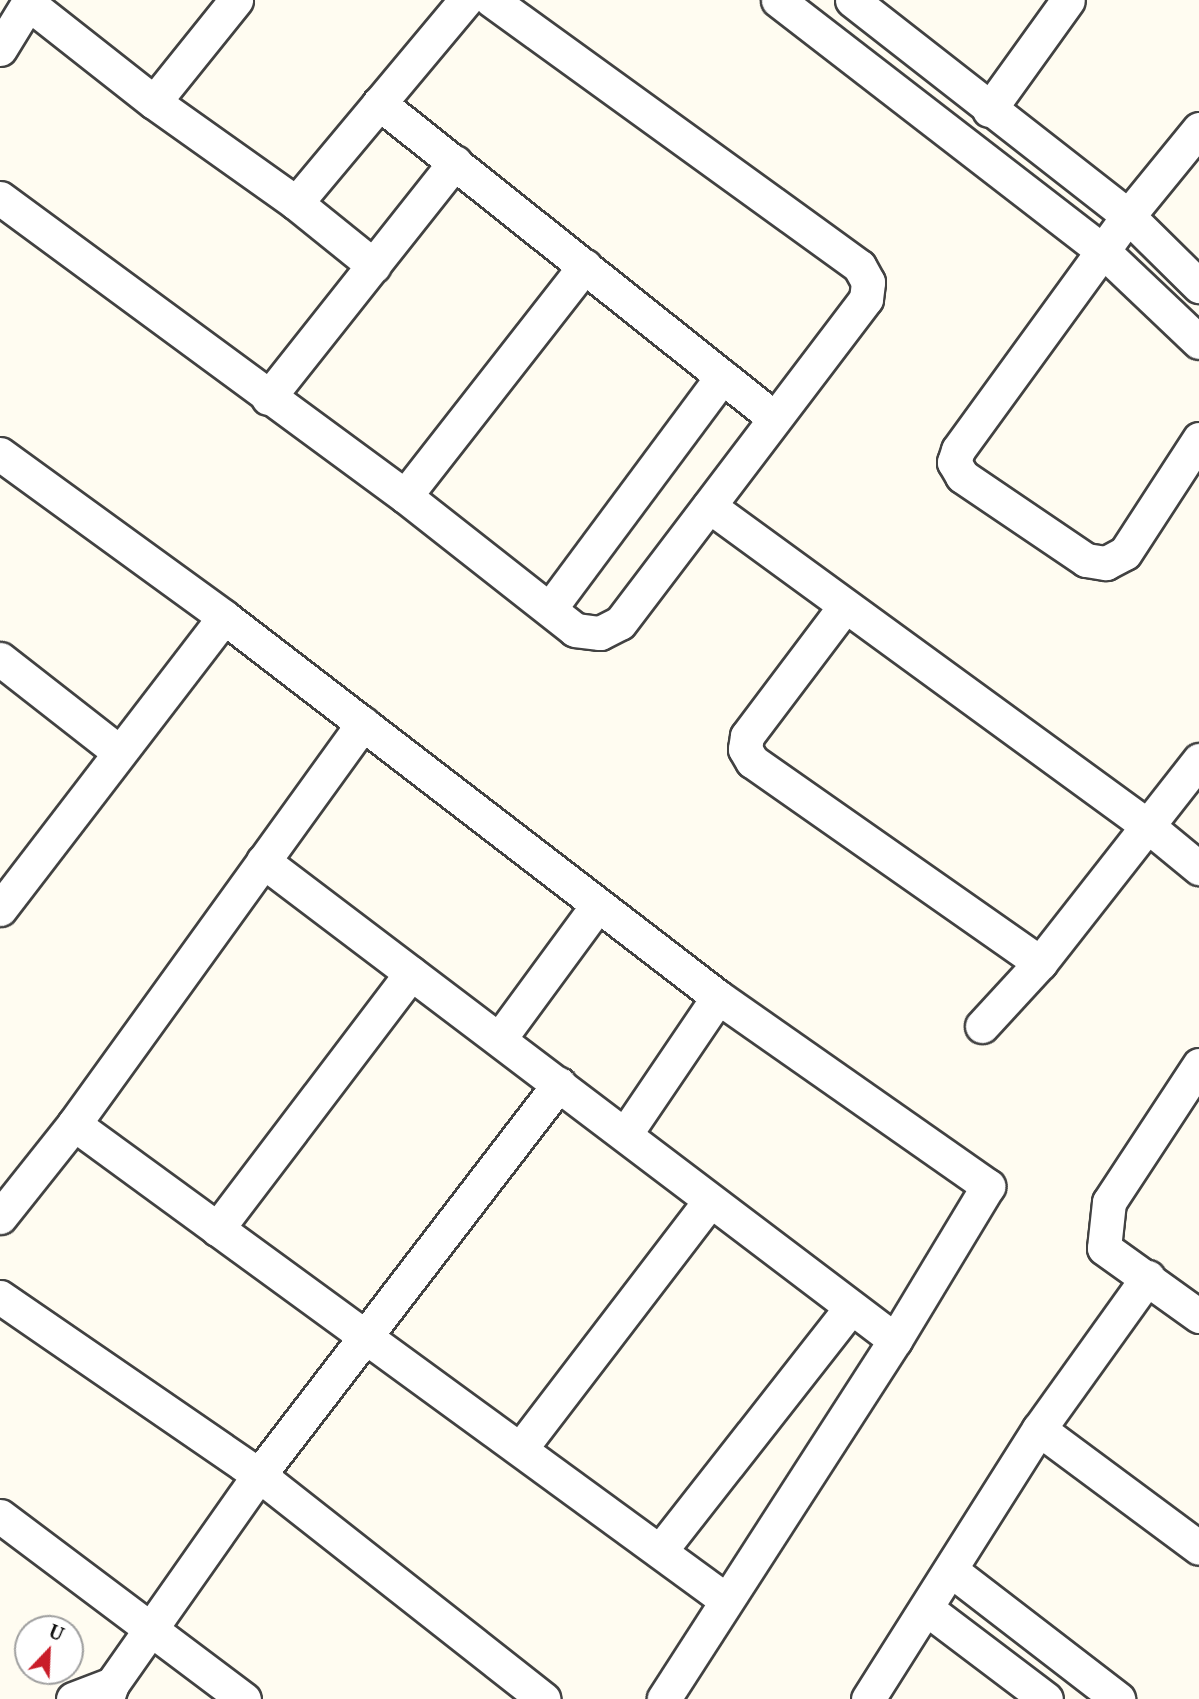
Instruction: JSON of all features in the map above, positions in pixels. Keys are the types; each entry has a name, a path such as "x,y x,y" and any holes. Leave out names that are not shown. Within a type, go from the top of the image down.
{"street":[{"path":"154,102 236,0"},
{"path":"296,203 466,0"},
{"path":"0,198 268,398 405,496 551,607 575,629 600,633 620,623 866,299 868,282 859,266 491,0"},
{"path":"778,0 1103,251 1199,342"},
{"path":"820,31 846,0"},
{"path":"852,0 989,110 1128,216 1199,286"},
{"path":"989,110 1068,0"},
{"path":"0,49 29,2 154,102 296,203 374,266"},
{"path":"379,103 774,417"},
{"path":"1199,130 1128,216 958,450 954,462 962,475 1086,560 1106,563 1125,553 1199,439"},
{"path":"268,398 455,162"},
{"path":"405,496 585,265"},
{"path":"551,607 722,377"},
{"path":"0,454 224,617 597,906 718,996 988,1186 895,1340 664,1699"},
{"path":"709,506 1149,827 1199,869"},
{"path":"845,606 747,737 745,749 752,761 1040,963"},
{"path":"0,909 224,617"},
{"path":"0,659 119,752"},
{"path":"0,1217 74,1124 363,723"},
{"path":"982,1026 1040,963 1199,760"},
{"path":"263,861 626,1133 709,1202 895,1340"},
{"path":"500,1038 597,906"},
{"path":"217,1229 411,973"},
{"path":"626,1133 718,996"},
{"path":"1194,1083 1109,1202 1104,1248 1199,1316"},
{"path":"73,1699 109,1692 151,1626 259,1475 361,1338 559,1084"},
{"path":"74,1124 361,1338 521,1448 726,1600"},
{"path":"521,1448 709,1202"},
{"path":"867,1699 928,1609 1039,1429 1148,1277"},
{"path":"0,1297 259,1475 544,1699"},
{"path":"660,1551 850,1309"},
{"path":"1039,1429 1199,1548"},
{"path":"0,1516 151,1626 244,1699"},
{"path":"952,1571 1118,1699"},
{"path":"928,1609 1046,1699"}]}
